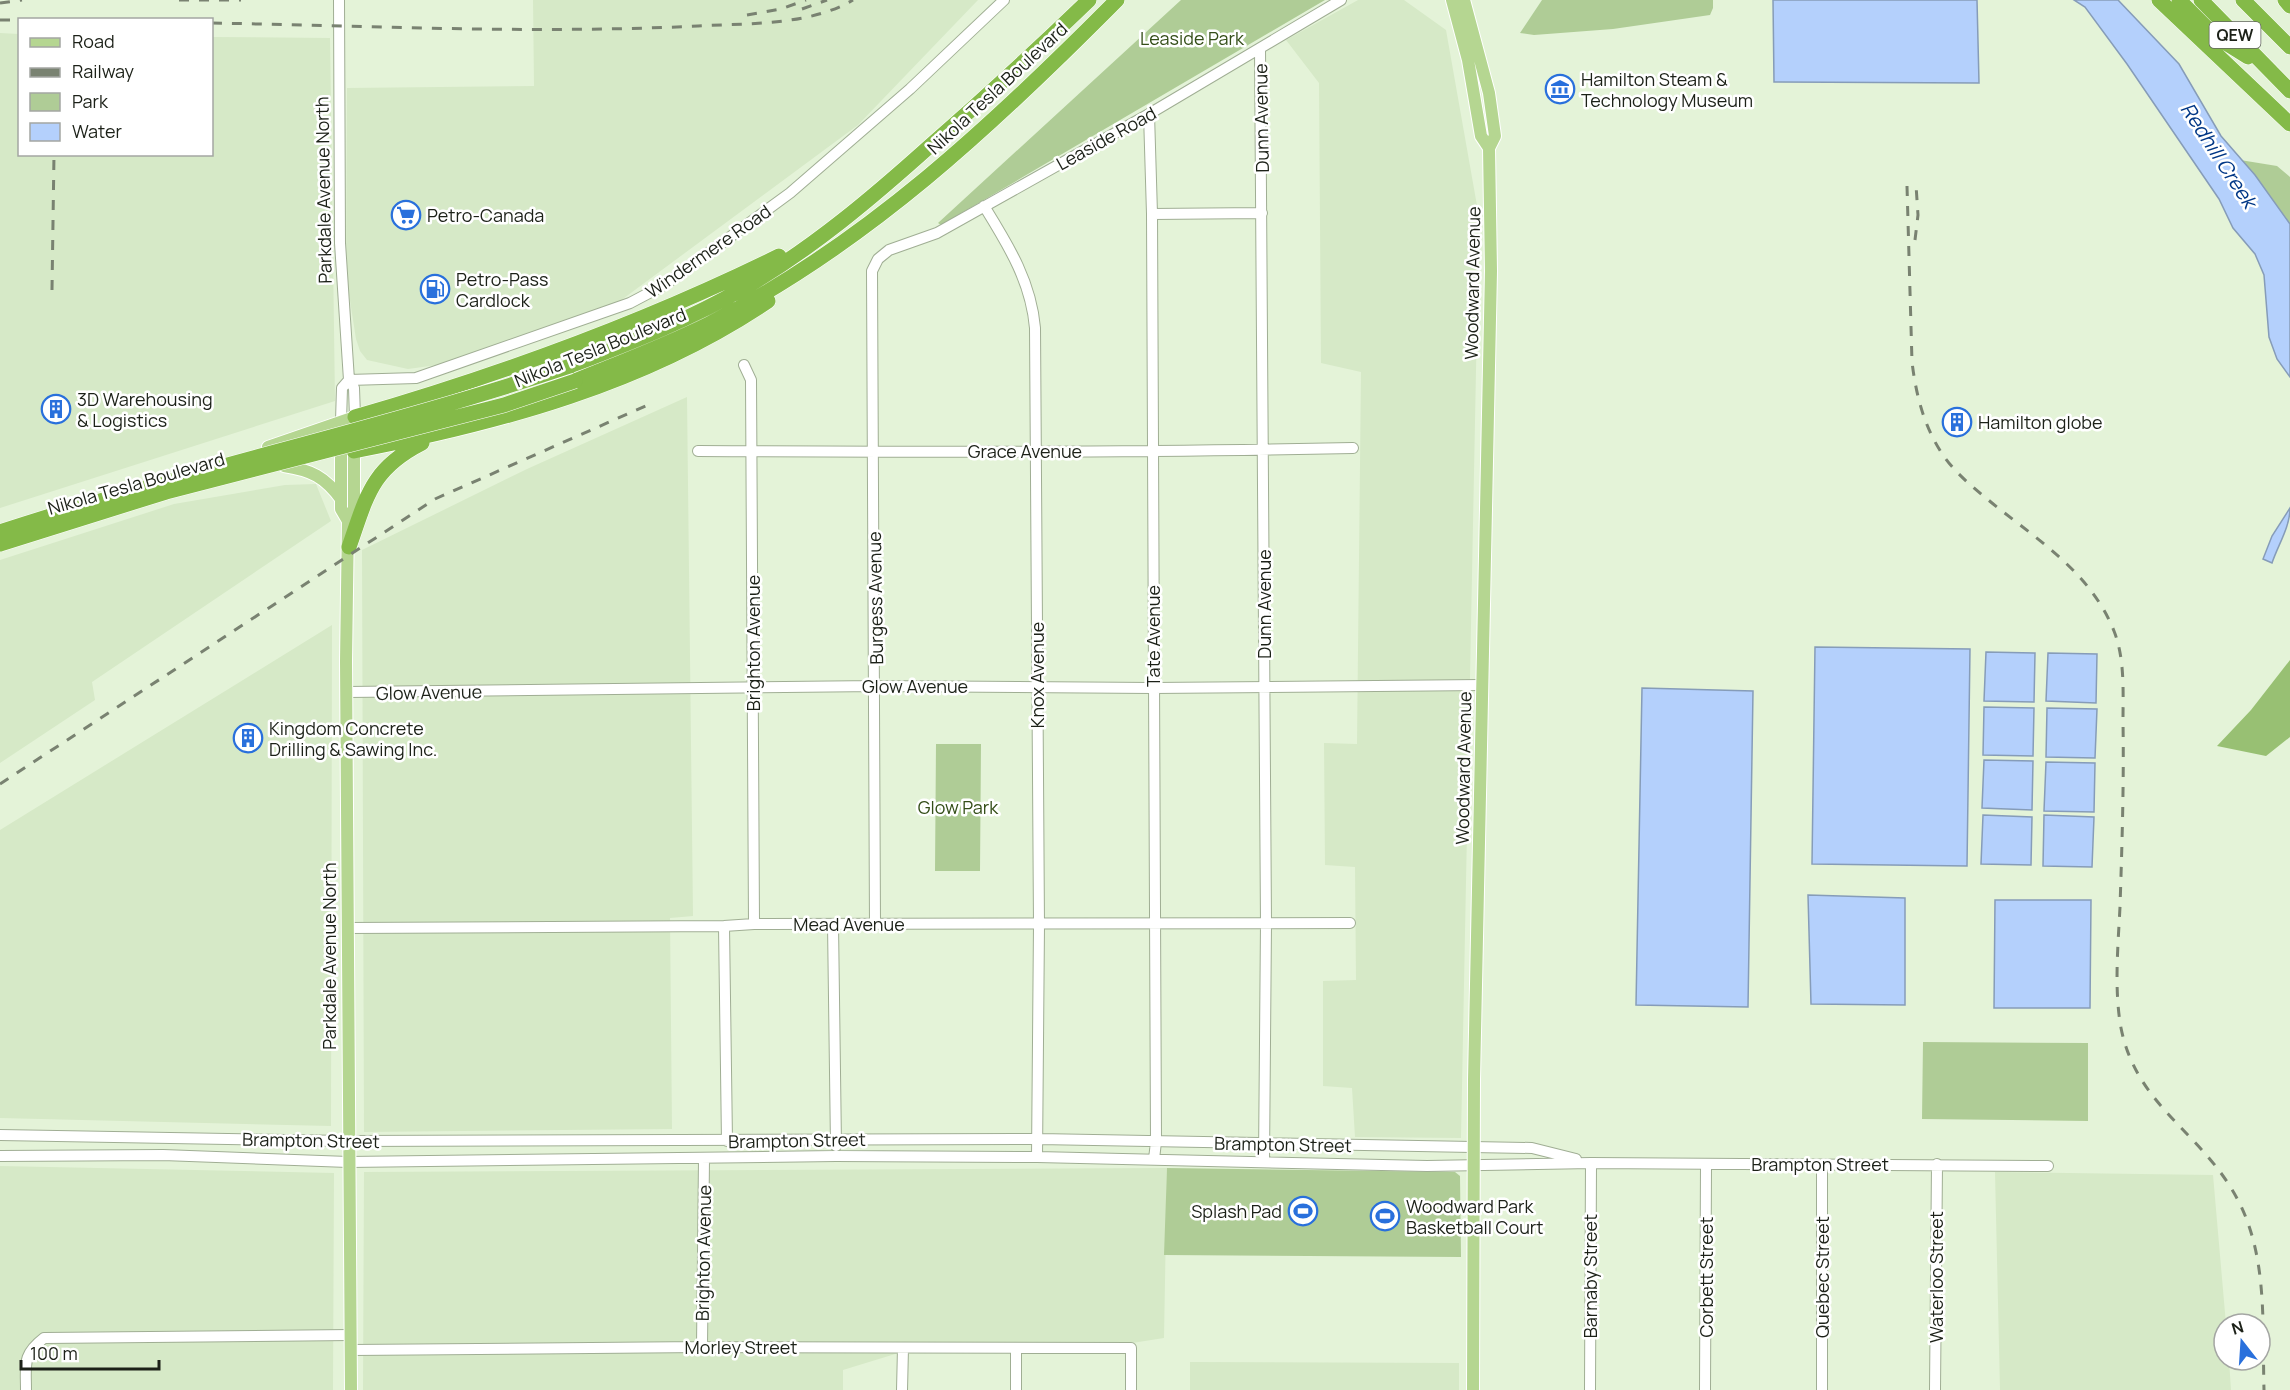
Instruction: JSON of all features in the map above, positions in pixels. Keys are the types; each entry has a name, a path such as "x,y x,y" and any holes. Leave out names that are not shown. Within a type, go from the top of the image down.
{"highway":[{"path":"1016,71 1077,0"},
{"name":"Nikola Tesla Boulevard","path":"0,544 166,492 504,405 572,374 744,288 803,250 861,207 1016,71 1089,0"},
{"name":"Nikola Tesla Boulevard","path":"0,532 75,507 506,387 572,374 708,324 751,300 873,221 921,184 1012,104 1117,0"},
{"path":"2159,0 2290,123"},
{"path":"2179,0 2216,37 2269,71"},
{"name":"QEW","path":"2201,0 2290,91"},
{"name":"QEW","path":"2243,0 2290,47"},
{"path":"2285,0 2290,6"},
{"path":"348,419 494,375 727,281 796,247 861,207"},
{"path":"421,398 348,436 347,453 450,431 574,396 679,353 737,322 843,250 873,221"},
{"path":"349,546 362,511 383,469 397,456 450,431"}],"main road":[{"name":"Woodward Avenue","path":"1452,0 1468,60 1481,136 1489,147"},
{"name":"Woodward Avenue","path":"1464,0 1489,93 1495,136 1489,147 1492,250 1474,1147 1473,1390"},
{"name":"Parkdale Avenue North","path":"348,419 348,436"},
{"path":"202,478 231,460 348,419"},
{"path":"236,476 348,436"},
{"name":"Parkdale Avenue North","path":"347,453 341,509 348,521"},
{"name":"Parkdale Avenue North","path":"347,453 354,508 348,521 347,692 351,1390"},
{"path":"0,539 202,478 236,476 347,453"},
{"path":"284,466 314,472 331,486 341,500"}],"street":[{"name":"Parkdale Avenue North","path":"339,0 340,243 349,380 354,388 348,419"},
{"name":"Windermere Road","path":"349,380 416,378 478,359 630,303 666,284 790,194 910,89 1004,0"},
{"name":"Leaside Road","path":"872,271 878,259 889,250 937,233 1149,114 1341,0"},
{"name":"Dunn Avenue","path":"1260,48 1266,923 1264,1160"},
{"name":"Tate Avenue","path":"1149,114 1152,213 1156,1142 1154,1158"},
{"name":"Knox Avenue","path":"984,206 1022,270 1033,302 1039,925 1039,1139 1037,1157"},
{"path":"1152,213 1262,213"},
{"name":"Burgess Avenue","path":"872,271 876,686 875,924"},
{"name":"Brighton Avenue","path":"744,365 751,380 754,924"},
{"name":"Grace Avenue","path":"698,451 1035,450 1153,453 1353,448"},
{"name":"Glow Avenue","path":"347,692 876,686 1153,688 1482,685"},
{"name":"Mead Avenue","path":"347,928 754,924 1350,923"},
{"path":"833,924 836,1156"},
{"path":"724,926 727,1142"},
{"path":"4,1156 5,1135"},
{"name":"Brampton Street","path":"5,1135 348,1141 727,1142 1039,1139 1532,1148 1591,1163"},
{"path":"158,1138 163,1155"},
{"name":"Brampton Street","path":"4,1156 163,1155 348,1162 836,1156 1154,1158 1474,1166 1591,1163 2048,1166"},
{"name":"Brighton Avenue","path":"702,1347 705,1159"},
{"name":"Barnaby Street","path":"1590,1390 1591,1163"},
{"name":"Corbett Street","path":"1705,1390 1706,1164"},
{"name":"Waterloo Street","path":"1935,1390 1937,1164"},
{"name":"Quebec Street","path":"1822,1165 1822,1390"},
{"path":"26,1390 26,1358 30,1349 44,1338 351,1335"},
{"name":"Morley Street","path":"351,1350 702,1347 1131,1348 1131,1390"},
{"path":"902,1390 903,1348"},
{"path":"1016,1348 1016,1390"}],"shaded area":[{"path":"533,0 978,0 858,125 620,301 437,365 408,369 367,360 360,351 356,339 346,275 347,88 534,86"},
{"path":"1358,0 1404,0 1446,30 1479,217 1461,1138 1355,1137 1352,1088 1323,1086 1323,981 1356,980 1355,867 1325,865 1324,743 1357,744 1361,372 1321,363 1319,83 1286,40"},
{"path":"0,33 18,34 18,156 213,156 213,37 330,38 335,401 0,508"},
{"path":"687,397 693,916 670,918 672,1129 364,1132 362,550 527,469"},
{"path":"316,484 331,521 92,682 95,700 0,763 0,560 174,504 285,485"},
{"path":"332,625 331,1126 0,1118 0,830"},
{"path":"0,1166 334,1173 333,1390 0,1390"},
{"path":"1167,1168 1164,1338 1132,1343 918,1347 843,1370 843,1390 363,1390 364,1172"},
{"path":"1995,1172 2213,1175 2225,1312 2212,1312 2212,1372 2230,1372 2231,1390 2000,1390"},
{"path":"1190,1362 1459,1363 1459,1390 1190,1390"}],"green space":[{"name":"Leaside Park","path":"1181,0 1325,0 941,225 938,223"},
{"path":"1542,0 1713,0 1713,8 1710,15 1613,29 1534,35 1520,33"},
{"path":"2234,159 2277,166 2290,177 2290,237"},
{"path":"2290,660 2290,737 2266,756 2217,746 2251,710"},
{"name":"Glow Park","path":"936,744 981,744 980,871 935,871"},
{"path":"1923,1042 2088,1043 2088,1121 1922,1119"},
{"path":"1167,1168 1455,1172 1460,1176 1461,1257 1164,1255"}],"water":[{"path":"1773,0 1977,0 1979,83 1774,82"},
{"name":"Redhill Creek","path":"2074,0 2118,0 2179,64 2221,136 2255,175 2290,224 2290,377 2277,359 2269,337 2264,275 2255,254 2233,228 2219,199 2127,64 2085,7"},
{"path":"2290,508 2286,529 2272,563 2263,559 2272,536"},
{"path":"1815,647 1970,649 1967,866 1812,864"},
{"path":"1986,652 2035,653 2034,702 1984,701"},
{"path":"2048,653 2097,654 2096,703 2046,701"},
{"path":"1642,688 1753,691 1748,1007 1636,1005"},
{"path":"1984,707 2034,708 2033,756 1983,755"},
{"path":"2047,708 2097,709 2095,758 2046,757"},
{"path":"1984,760 2033,761 2032,810 1982,808"},
{"path":"2046,762 2095,763 2094,812 2044,811"},
{"path":"1983,815 2032,817 2031,865 1981,864"},
{"path":"2044,815 2094,817 2092,867 2043,866"},
{"path":"1808,895 1905,898 1905,1005 1811,1004"},
{"path":"1995,900 2091,900 2090,1008 1994,1008"}],"railway":[{"path":"0,3 22,0"},
{"path":"179,0 241,0"},
{"path":"747,15 781,9 806,0"},
{"path":"802,9 827,0"},
{"path":"213,23 455,29 637,28 778,22 817,15 853,0"},
{"path":"0,20 18,20"},
{"path":"52,290 54,156"},
{"path":"1915,240 1918,215 1916,185"},
{"path":"1907,186 1912,362 1919,399 1936,444 1959,475 2045,544 2077,575 2104,610 2118,642 2123,687 2123,814 2117,968 2121,1028 2139,1076 2168,1114 2217,1167 2243,1211 2258,1260 2263,1312 2264,1390"},
{"path":"0,784 435,499 650,404"}],"place":[{"name":"Hamilton Steam & Technology Museum","path":"1560,89"},
{"name":"Petro-Canada","path":"406,215"},
{"name":"Petro-Pass Cardlock","path":"435,289"},
{"name":"3D Warehousing & Logistics","path":"56,409"},
{"name":"Hamilton globe","path":"1957,422"},
{"name":"Kingdom Concrete Drilling & Sawing Inc.","path":"248,738"},
{"name":"Splash Pad","path":"1303,1211"},
{"name":"Woodward Park Basketball Court","path":"1385,1216"}]}
